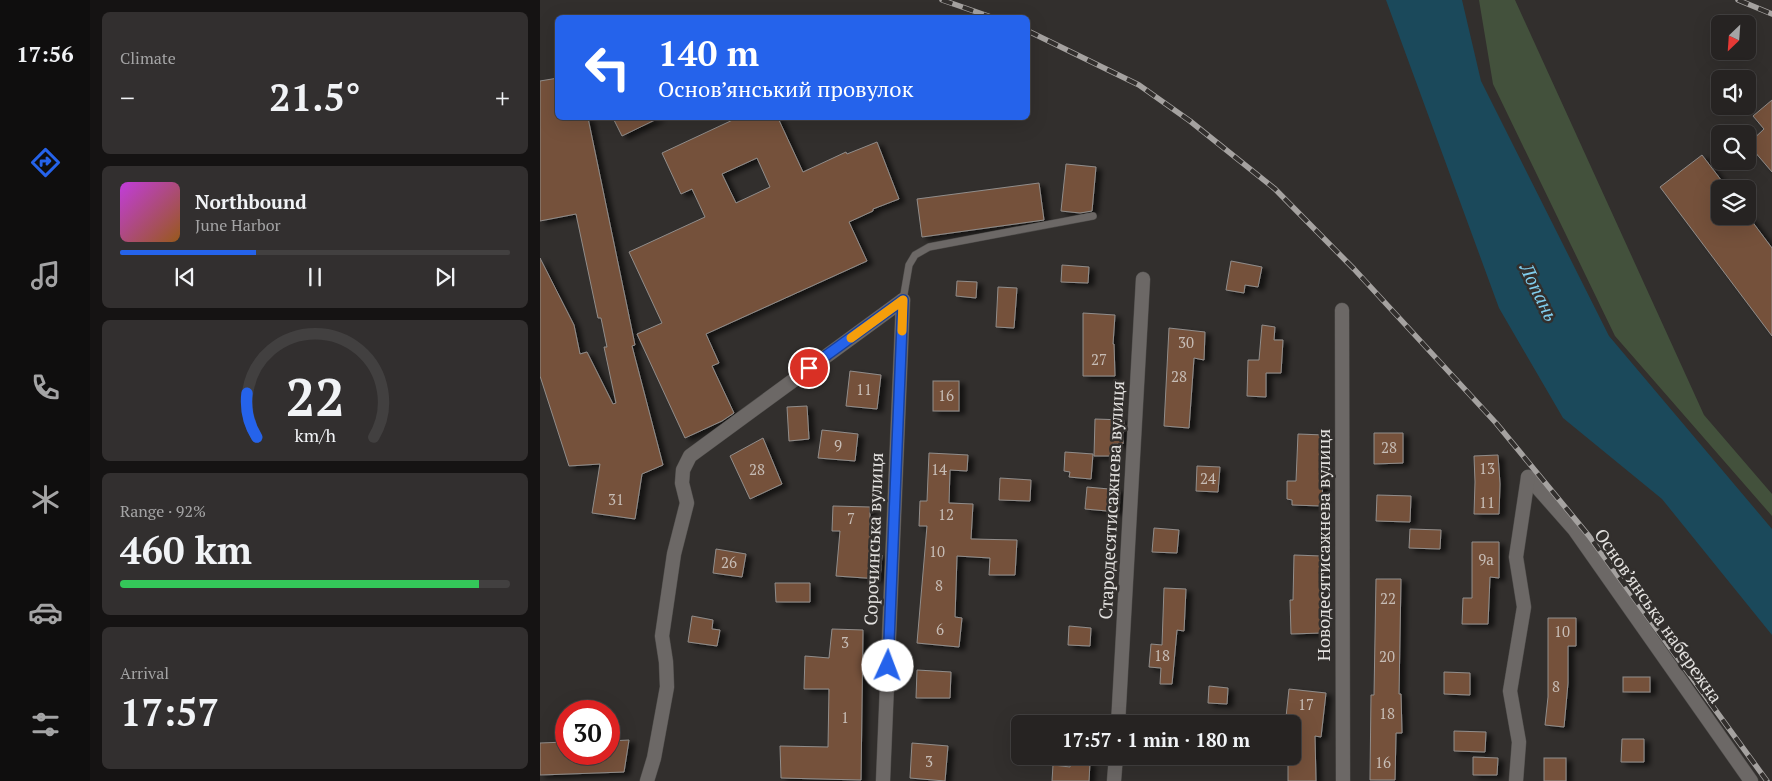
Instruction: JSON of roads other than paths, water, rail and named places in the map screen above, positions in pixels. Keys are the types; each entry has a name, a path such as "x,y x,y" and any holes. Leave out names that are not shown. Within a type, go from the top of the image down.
{"street":[{"name":"Стародесятисажнева вулиця","path":"1119,715 1144,279"},
{"path":"647,781 654,758 667,687 662,636 674,554 687,503 682,483 683,470 690,456 903,300"},
{"name":"Сорочинська вулиця","path":"883,781 903,300"},
{"name":"Новодесятисажнева вулиця","path":"1342,310 1343,781"},
{"name":"Основ’янська набережна","path":"1516,781 1519,742 1510,691 1524,607 1516,557 1528,477 1574,529 1752,781"},
{"path":"1114,781 1115,765"}],"lane":[{"path":"903,300 909,265 914,255 929,246 1093,216"}],"water":[{"name":"Лопань","path":"1386,0 1462,0 1481,81 1609,336 1772,529 1772,635 1662,499 1563,418 1499,308"}],"railway":[{"path":"942,0 985,15"},
{"path":"1738,0 1772,14"},
{"path":"1030,32 1139,85 1190,121 1275,189 1354,269 1496,423 1589,536 1767,781"}]}
